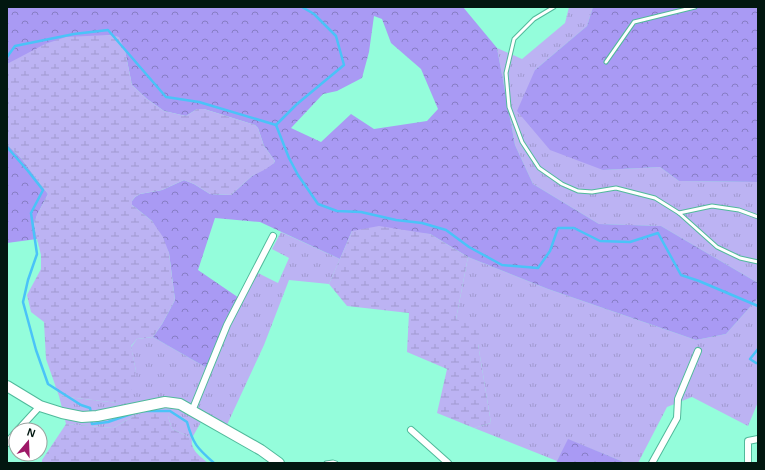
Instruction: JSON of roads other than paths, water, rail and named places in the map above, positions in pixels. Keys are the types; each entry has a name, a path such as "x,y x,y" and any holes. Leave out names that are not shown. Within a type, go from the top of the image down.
{"main road":[{"path":"7,386 40,406 62,414 92,417 165,402 180,404 261,450 279,463"}],"street":[{"path":"192,411 227,325 273,236"},
{"path":"652,463 677,418 678,399 698,351"},
{"path":"25,422 40,406"},
{"path":"411,430 448,463"},
{"path":"748,463 748,441 758,440"}],"lane":[{"path":"554,7 534,19 514,39 506,73 509,107 522,142 539,168 562,184 578,191 592,192 616,188 655,198 679,213 717,247 740,258 758,262"},
{"path":"606,62 634,22 696,7"},
{"path":"679,213 712,206 739,210 758,217"},
{"path":"326,463 336,463"}],"waterway":[{"path":"276,125 297,104 344,65 336,36 314,14 302,7"},
{"path":"7,57 15,46 74,34 108,30 166,97 199,102 276,125"},
{"path":"276,125 289,158 298,175 318,204 337,211 361,212 396,220 422,223 446,230 469,247 502,265 538,268 550,251 558,228 574,228 600,241 630,242 658,233 681,275 758,306"},
{"path":"7,147 43,190 31,213 37,254 28,280 23,302 36,350 48,384 81,405 90,408 91,413"},
{"path":"758,349 750,359 758,363"},
{"path":"144,411 170,411 187,422 191,436 196,445 214,463"},
{"path":"91,418 92,424 108,422 131,414"}]}
